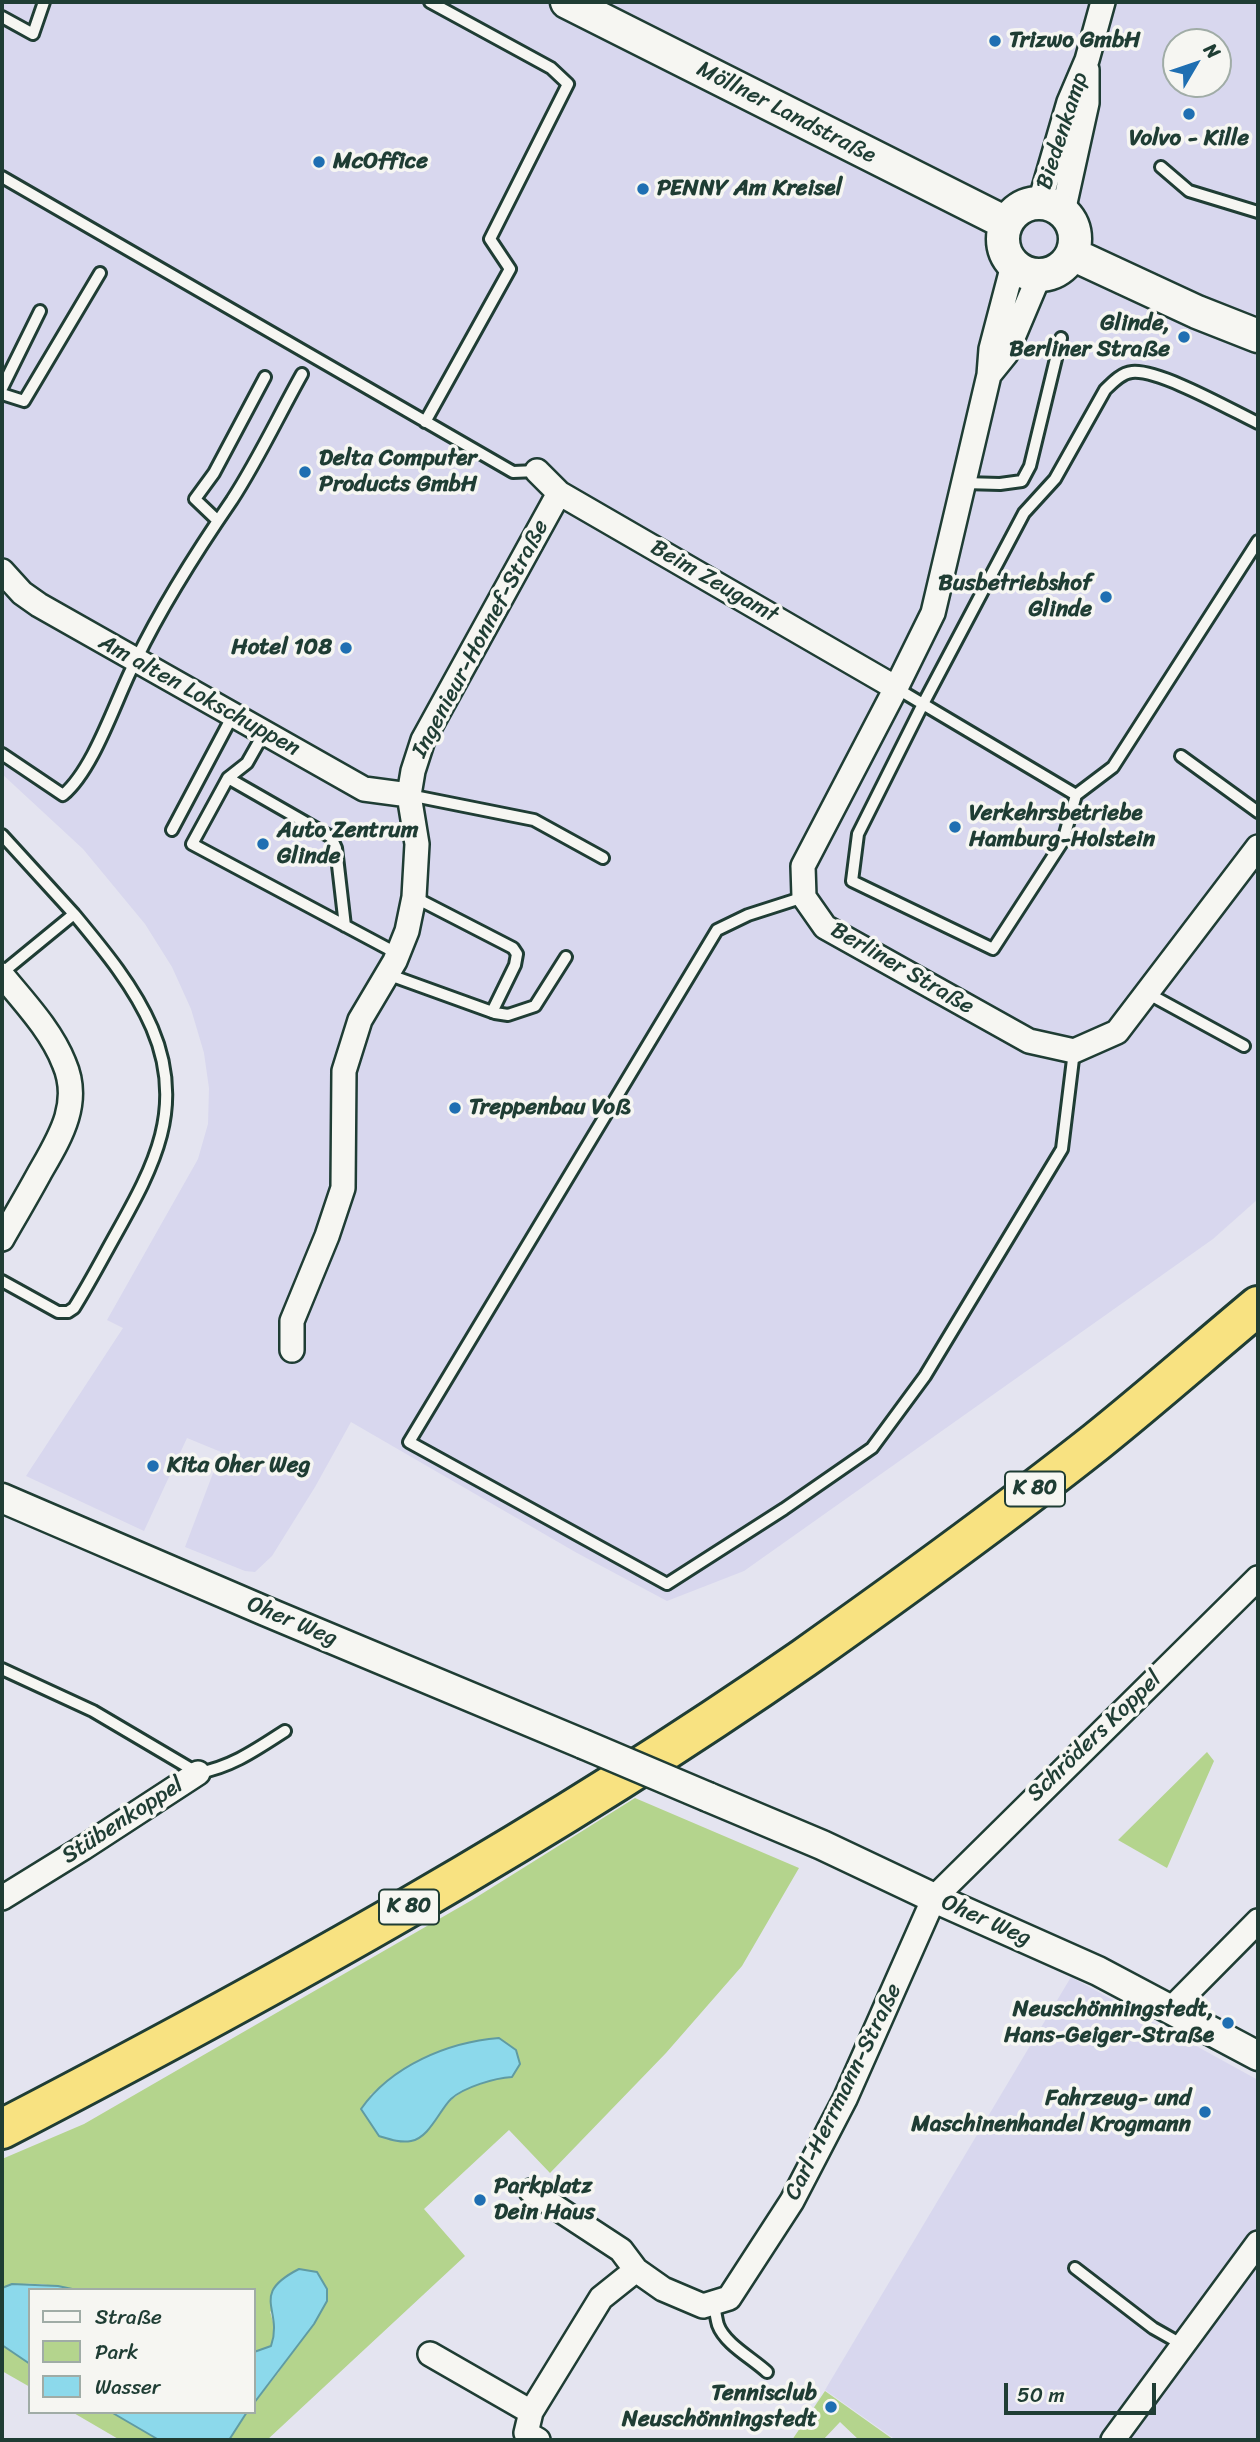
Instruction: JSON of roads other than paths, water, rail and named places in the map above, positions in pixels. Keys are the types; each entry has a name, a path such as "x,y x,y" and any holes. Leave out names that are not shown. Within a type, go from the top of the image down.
{"highway":[{"name":"K 80","path":"2,2129 260,1993 439,1890 576,1807 711,1720 865,1614 992,1521 1097,1441 1258,1306"}],"main road":[{"name":"Möllner Landstraße","path":"567,2 1006,223"},
{"path":"1052,207 1075,231 1072,254 1059,270 1026,270 1003,245 1006,223 1020,208 1052,207"},
{"path":"1072,254 1197,312 1258,336"}],"street":[{"name":"Biedenkamp","path":"1052,207 1087,103 1087,60 1103,2"},
{"path":"804,897 803,866 933,613 989,375 991,349 1026,270"},
{"name":"Beim Zeugamt","path":"537,471 559,493 896,688"},
{"name":"Ingenieur-Honnef-Straße","path":"292,1350 292,1321 327,1236 342,1188 344,1071 360,1020 392,964 407,931 414,897 417,844 409,795 413,771 423,740 559,493"},
{"name":"Am alten Lokschuppen","path":"2,571 15,586 39,605 364,789 409,795"},
{"path":"1074,1051 1117,1032 1258,847"},
{"name":"Berliner Straße","path":"804,897 825,927 1029,1041 1074,1051"},
{"path":"2,974 60,1053 68,1073 71,1095 65,1128 2,1240"},
{"name":"Oher Weg","path":"2,1498 256,1608 822,1845 1098,1971 1258,2056"},
{"name":"Schröders Koppel","path":"934,1898 1258,1578"},
{"name":"Stübenkoppel","path":"2,1898 198,1773"},
{"name":"Carl-Herrmann-Straße","path":"714,2303 729,2298 792,2202 845,2099 934,1898"},
{"path":"1172,2008 1258,1921"},
{"path":"531,2191 621,2250 636,2270 663,2289 703,2306 714,2303"},
{"path":"1113,2440 1258,2243"},
{"path":"538,2440 526,2433 531,2412 601,2298 636,2270"},
{"path":"430,2354 531,2412"}],"lane":[{"path":"2,17 33,34 44,2"},
{"path":"425,422 510,268 490,239 568,84 551,68 430,2"},
{"path":"1161,167 1189,191 1258,212"},
{"path":"2,177 513,472 537,471"},
{"path":"2,394 24,401 100,273"},
{"path":"2,388 40,311"},
{"path":"964,482 1000,484 1021,481 1030,466 1061,338"},
{"path":"1258,424 1164,377 1131,372 1115,380 1105,390 1055,479 1024,513 923,704 858,834 852,881 993,949 1063,841 1076,795 1113,767 1258,541"},
{"path":"2,754 63,795 77,783 136,660 217,520 233,498 302,374"},
{"path":"217,520 195,499 214,472 265,377"},
{"path":"896,688 1076,795"},
{"path":"172,830 233,715"},
{"path":"264,733 247,763 229,778 192,844 345,926 392,964 492,1012 508,1015 536,1006 566,957"},
{"path":"1181,756 1258,812"},
{"path":"229,778 331,837 336,848 345,926"},
{"path":"409,795 534,820 603,859"},
{"path":"2,835 74,914 131,989 153,1031 165,1084 161,1137 148,1175 74,1308 65,1313 55,1311 2,1281"},
{"path":"414,897 513,948 517,954 515,965 492,1012"},
{"path":"804,897 748,915 718,930 408,1442 667,1584 784,1509 872,1448 925,1376 1062,1149 1074,1051"},
{"path":"2,974 74,914"},
{"path":"1147,993 1244,1046"},
{"name":"Stübenkoppel","path":"2,1669 93,1711 198,1773"},
{"path":"198,1773 218,1769 247,1756 285,1731"},
{"path":"1075,2268 1153,2328 1183,2345"},
{"path":"714,2303 718,2325 729,2342 752,2357 767,2372"}],"water":[{"path":"499,2038 516,2050 520,2064 512,2077 480,2084 457,2095 417,2139 403,2141 379,2136 361,2109 388,2080 422,2059 460,2045"},
{"path":"299,2269 317,2272 327,2289 327,2301 314,2324 256,2400 256,2351 271,2346 274,2322 271,2295 284,2278"},
{"path":"12,2284 68,2288 28,2288 28,2363 2,2345 2,2288"},
{"path":"114,2414 246,2414 229,2440 159,2440"}],"place":[{"name":"Trizwo GmbH","path":"995,41"},
{"name":"Volvo - Kille","path":"1189,114"},
{"name":"McOffice","path":"319,162"},
{"name":"PENNY Am Kreisel","path":"643,189"},
{"name":"Glinde, Berliner Straße","path":"1184,337"},
{"name":"Delta Computer Products GmbH","path":"305,472"},
{"name":"Busbetriebshof Glinde","path":"1106,597"},
{"name":"Hotel 108","path":"346,648"},
{"name":"Verkehrsbetriebe Hamburg-Holstein","path":"955,827"},
{"name":"Auto Zentrum Glinde","path":"263,844"},
{"name":"Treppenbau Voß","path":"455,1108"},
{"name":"Kita Oher Weg","path":"153,1466"},
{"name":"Neuschönningstedt, Hans-Geiger-Straße","path":"1228,2023"},
{"name":"Fahrzeug- und Maschinenhandel Krogmann","path":"1205,2112"},
{"name":"Parkplatz Dein Haus","path":"480,2200"},
{"name":"Tennisclub Neuschönningstedt","path":"831,2407"}]}
